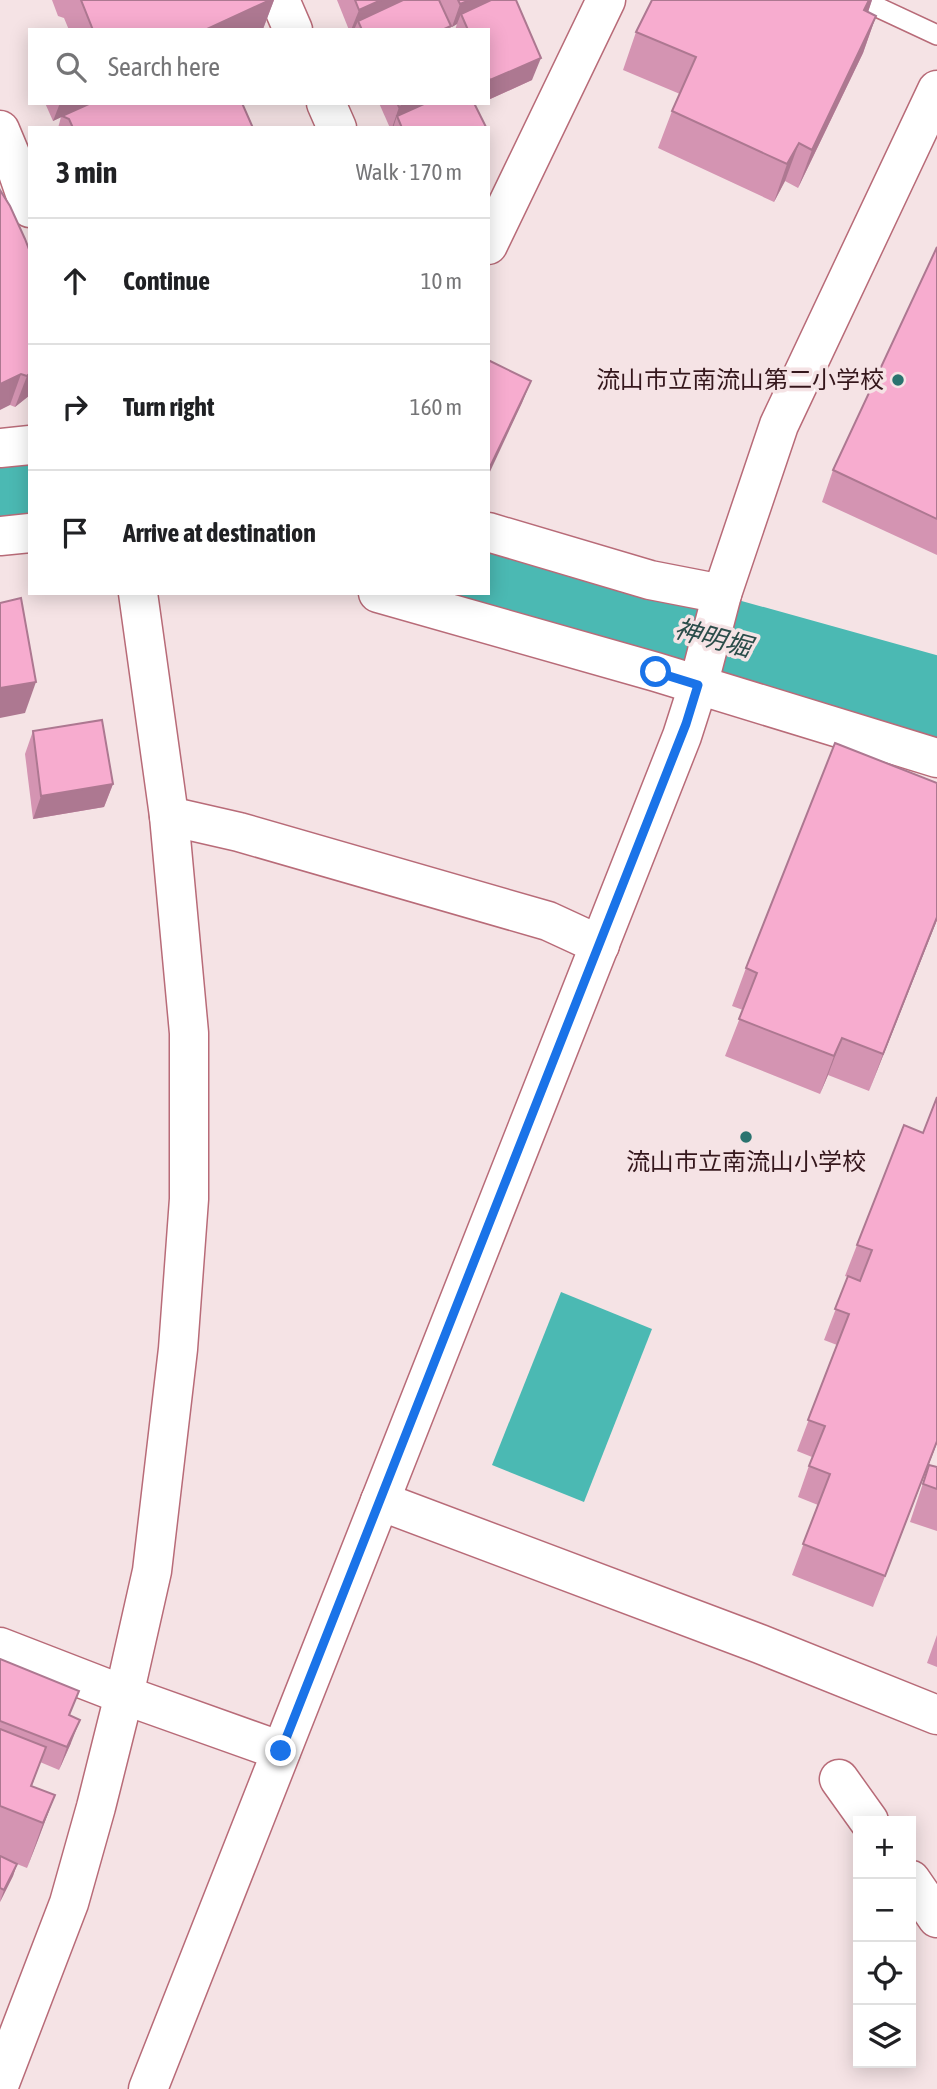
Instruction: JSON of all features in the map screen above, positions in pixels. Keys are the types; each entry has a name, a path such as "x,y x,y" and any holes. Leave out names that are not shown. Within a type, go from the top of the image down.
{"street":[{"path":"280,0 292,28"},
{"path":"490,241 606,0"},
{"path":"148,2089 682,736 720,603 779,425 937,90"},
{"path":"327,105 336,126"},
{"path":"0,130 28,202"},
{"path":"0,448 28,444"},
{"path":"0,536 28,533"},
{"path":"490,533 720,603"},
{"path":"0,2083 69,1903 124,1695 152,1572 178,1349 189,1199 189,1033 169,816 138,595"},
{"path":"386,595 701,675 937,758"},
{"path":"169,816 239,832 534,917 600,945"},
{"path":"380,1501 760,1644 937,1714"},
{"path":"0,1647 281,1751"},
{"path":"839,1779 865,1816"},
{"path":"916,1887 937,1918"}],"lane":[{"path":"862,0 937,35"}],"water":[{"path":"561,1292 652,1329 584,1502 492,1465"}],"building":[{"path":"81,0 270,0 209,28 92,28"},
{"path":"355,0 381,0 359,10"},
{"path":"403,0 439,0 451,26 361,28 358,21"},
{"path":"491,0 516,0 541,58 490,80 490,28 467,28 461,14"},
{"path":"652,0 869,0 864,10 876,16 812,150 799,143 787,164 672,111 696,57 636,32"},
{"path":"87,105 243,105 252,126 72,126 69,119 62,116"},
{"path":"422,105 475,105 486,126 401,126 397,116"},
{"path":"0,190 28,247 28,375 21,374 0,384"},
{"path":"937,247 937,519 833,470"},
{"path":"490,361 531,381 490,467"},
{"path":"21,598 36,682 0,688 0,603"},
{"path":"102,720 113,784 41,796 33,731"},
{"path":"835,743 937,783 937,917 883,1054 842,1038 834,1056 739,1019 757,973 746,968"},
{"path":"937,1097 937,1441 885,1576 803,1544 830,1474 809,1466 825,1426 808,1420 849,1314 835,1309 848,1276 860,1281 872,1250 857,1245 904,1125 923,1133"},
{"path":"929,1465 937,1467 937,1489 923,1484"},
{"path":"0,1659 79,1691 69,1715 80,1720 67,1747 0,1721"},
{"path":"0,1729 46,1747 31,1786 55,1795 43,1823 0,1806"},
{"path":"0,1856 17,1864 4,1890 0,1888"}],"waterway":[{"name":"神明堀","path":"0,491 28,489"},
{"name":"神明堀","path":"490,577 937,701"}],"place":[{"name":"流山市立南流山第二小学校","path":"898,380"},
{"name":"流山市立南流山小学校","path":"746,1137"}],"route":[{"path":"281,1751 686,724 698,685 656,672"}]}
